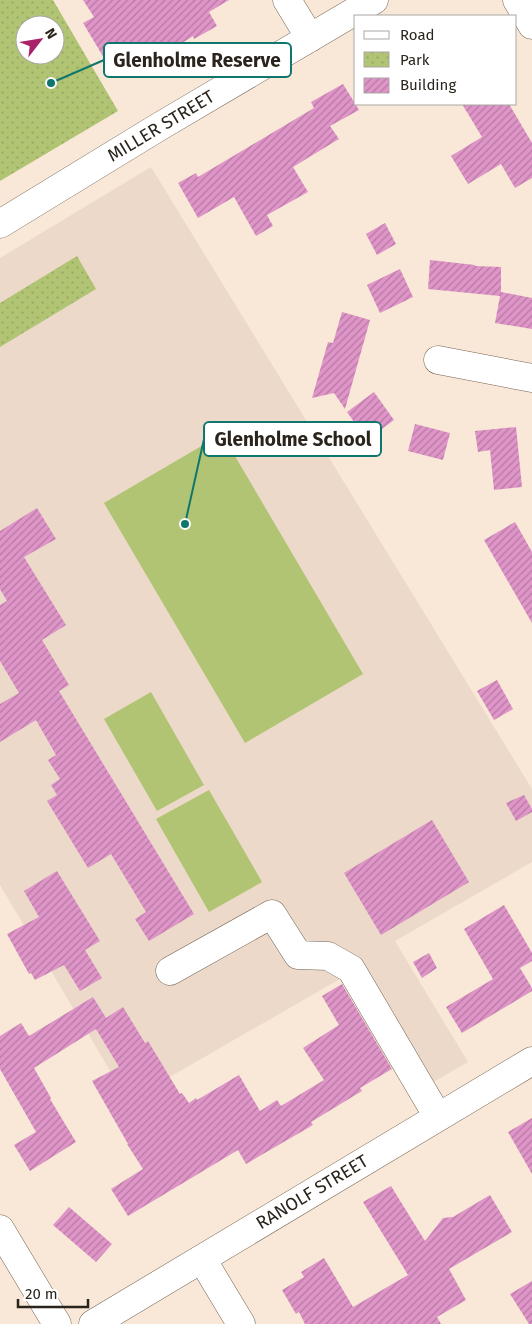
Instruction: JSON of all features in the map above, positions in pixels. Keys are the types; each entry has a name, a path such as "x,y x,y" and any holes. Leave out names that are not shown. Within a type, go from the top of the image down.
{"street":[{"path":"288,0 310,38"},
{"name":"MILLER STREET","path":"0,224 157,128 374,0"},
{"path":"517,0 532,25"},
{"path":"438,360 532,378"},
{"path":"170,970 272,914 298,955 328,956 351,969 438,1117"},
{"name":"RANOLF STREET","path":"93,1324 532,1061"},
{"path":"0,1229 57,1324"},
{"path":"202,1258 242,1324"}],"shaded area":[{"path":"151,167 532,789 532,862 395,941 468,1062 416,1092 347,975 128,1101 0,885 0,258"}],"green space":[{"path":"0,0 53,0 62,15 15,15 15,65 65,65 65,20 118,111 0,181"},
{"path":"77,256 96,289 0,347 0,303"},
{"path":"222,434 363,674 245,743 104,503"},
{"path":"151,692 204,785 157,811 104,719"},
{"path":"209,790 262,882 209,912 156,819"}],"building":[{"path":"83,0 229,0 209,12 217,26 194,39 193,36 158,59 155,54 116,78 83,23 94,17"},
{"path":"343,84 354,105 359,110 330,126 339,139 293,167 308,192 267,215 273,226 256,236 234,197 198,218 178,183 196,173 198,177 314,108 311,102"},
{"path":"463,105 510,105 532,143 532,178 515,188 501,164 468,184 451,156 482,137"},
{"path":"385,223 396,244 377,255 366,234"},
{"path":"430,260 475,266 501,267 501,292 532,298 532,329 495,323 500,296 428,289"},
{"path":"400,269 413,297 380,313 367,285"},
{"path":"342,312 370,320 345,409 334,393 312,398 328,342 333,343"},
{"path":"374,392 394,420 367,440 347,412"},
{"path":"415,424 450,433 443,460 408,451"},
{"path":"516,427 522,487 494,490 490,450 478,452 475,431"},
{"path":"37,508 56,539 24,557 66,625 42,640 69,685 59,691 194,914 149,941 135,919 146,912 111,854 88,868 47,801 57,795 51,785 60,779 48,760 56,755 36,720 0,742 0,704 19,693 0,661 0,605 7,601 0,589 0,531"},
{"path":"515,522 532,552 532,623 484,540"},
{"path":"497,680 513,709 494,720 477,691"},
{"path":"524,795 532,812 516,821 506,803"},
{"path":"432,820 469,882 381,935 344,873"},
{"path":"57,871 100,941 85,950 102,978 80,991 64,965 35,980 31,973 29,974 7,934 39,917 24,891"},
{"path":"504,905 532,953 532,961 520,968 532,991 462,1033 446,1007 493,979 464,929"},
{"path":"429,953 437,968 422,978 413,962"},
{"path":"342,984 392,1069 360,1088 362,1091 311,1122 313,1125 246,1164 238,1150 128,1216 111,1189 143,1169 92,1081 119,1067 96,1029 34,1068 76,1142 30,1171 14,1145 36,1132 0,1069 0,1036 21,1023 29,1036 93,997 106,1018 123,1007 145,1043 148,1041 180,1094 182,1093 189,1103 239,1075 260,1111 277,1100 281,1106 324,1080 303,1048 339,1025 322,996"},
{"path":"532,1118 532,1174 508,1132"},
{"path":"391,1186 425,1241 443,1218 453,1217 490,1195 512,1232 449,1269 466,1300 437,1317 441,1324 305,1324 299,1312 296,1314 282,1290 304,1277 301,1272 324,1258 353,1307 408,1275 363,1202"},
{"path":"69,1207 112,1244 96,1262 53,1225"},
{"path":"532,1281 532,1324 529,1324 510,1294"}],"place":[{"name":"Glenholme Reserve","path":"51,83"},
{"name":"Glenholme School","path":"185,524"}]}
